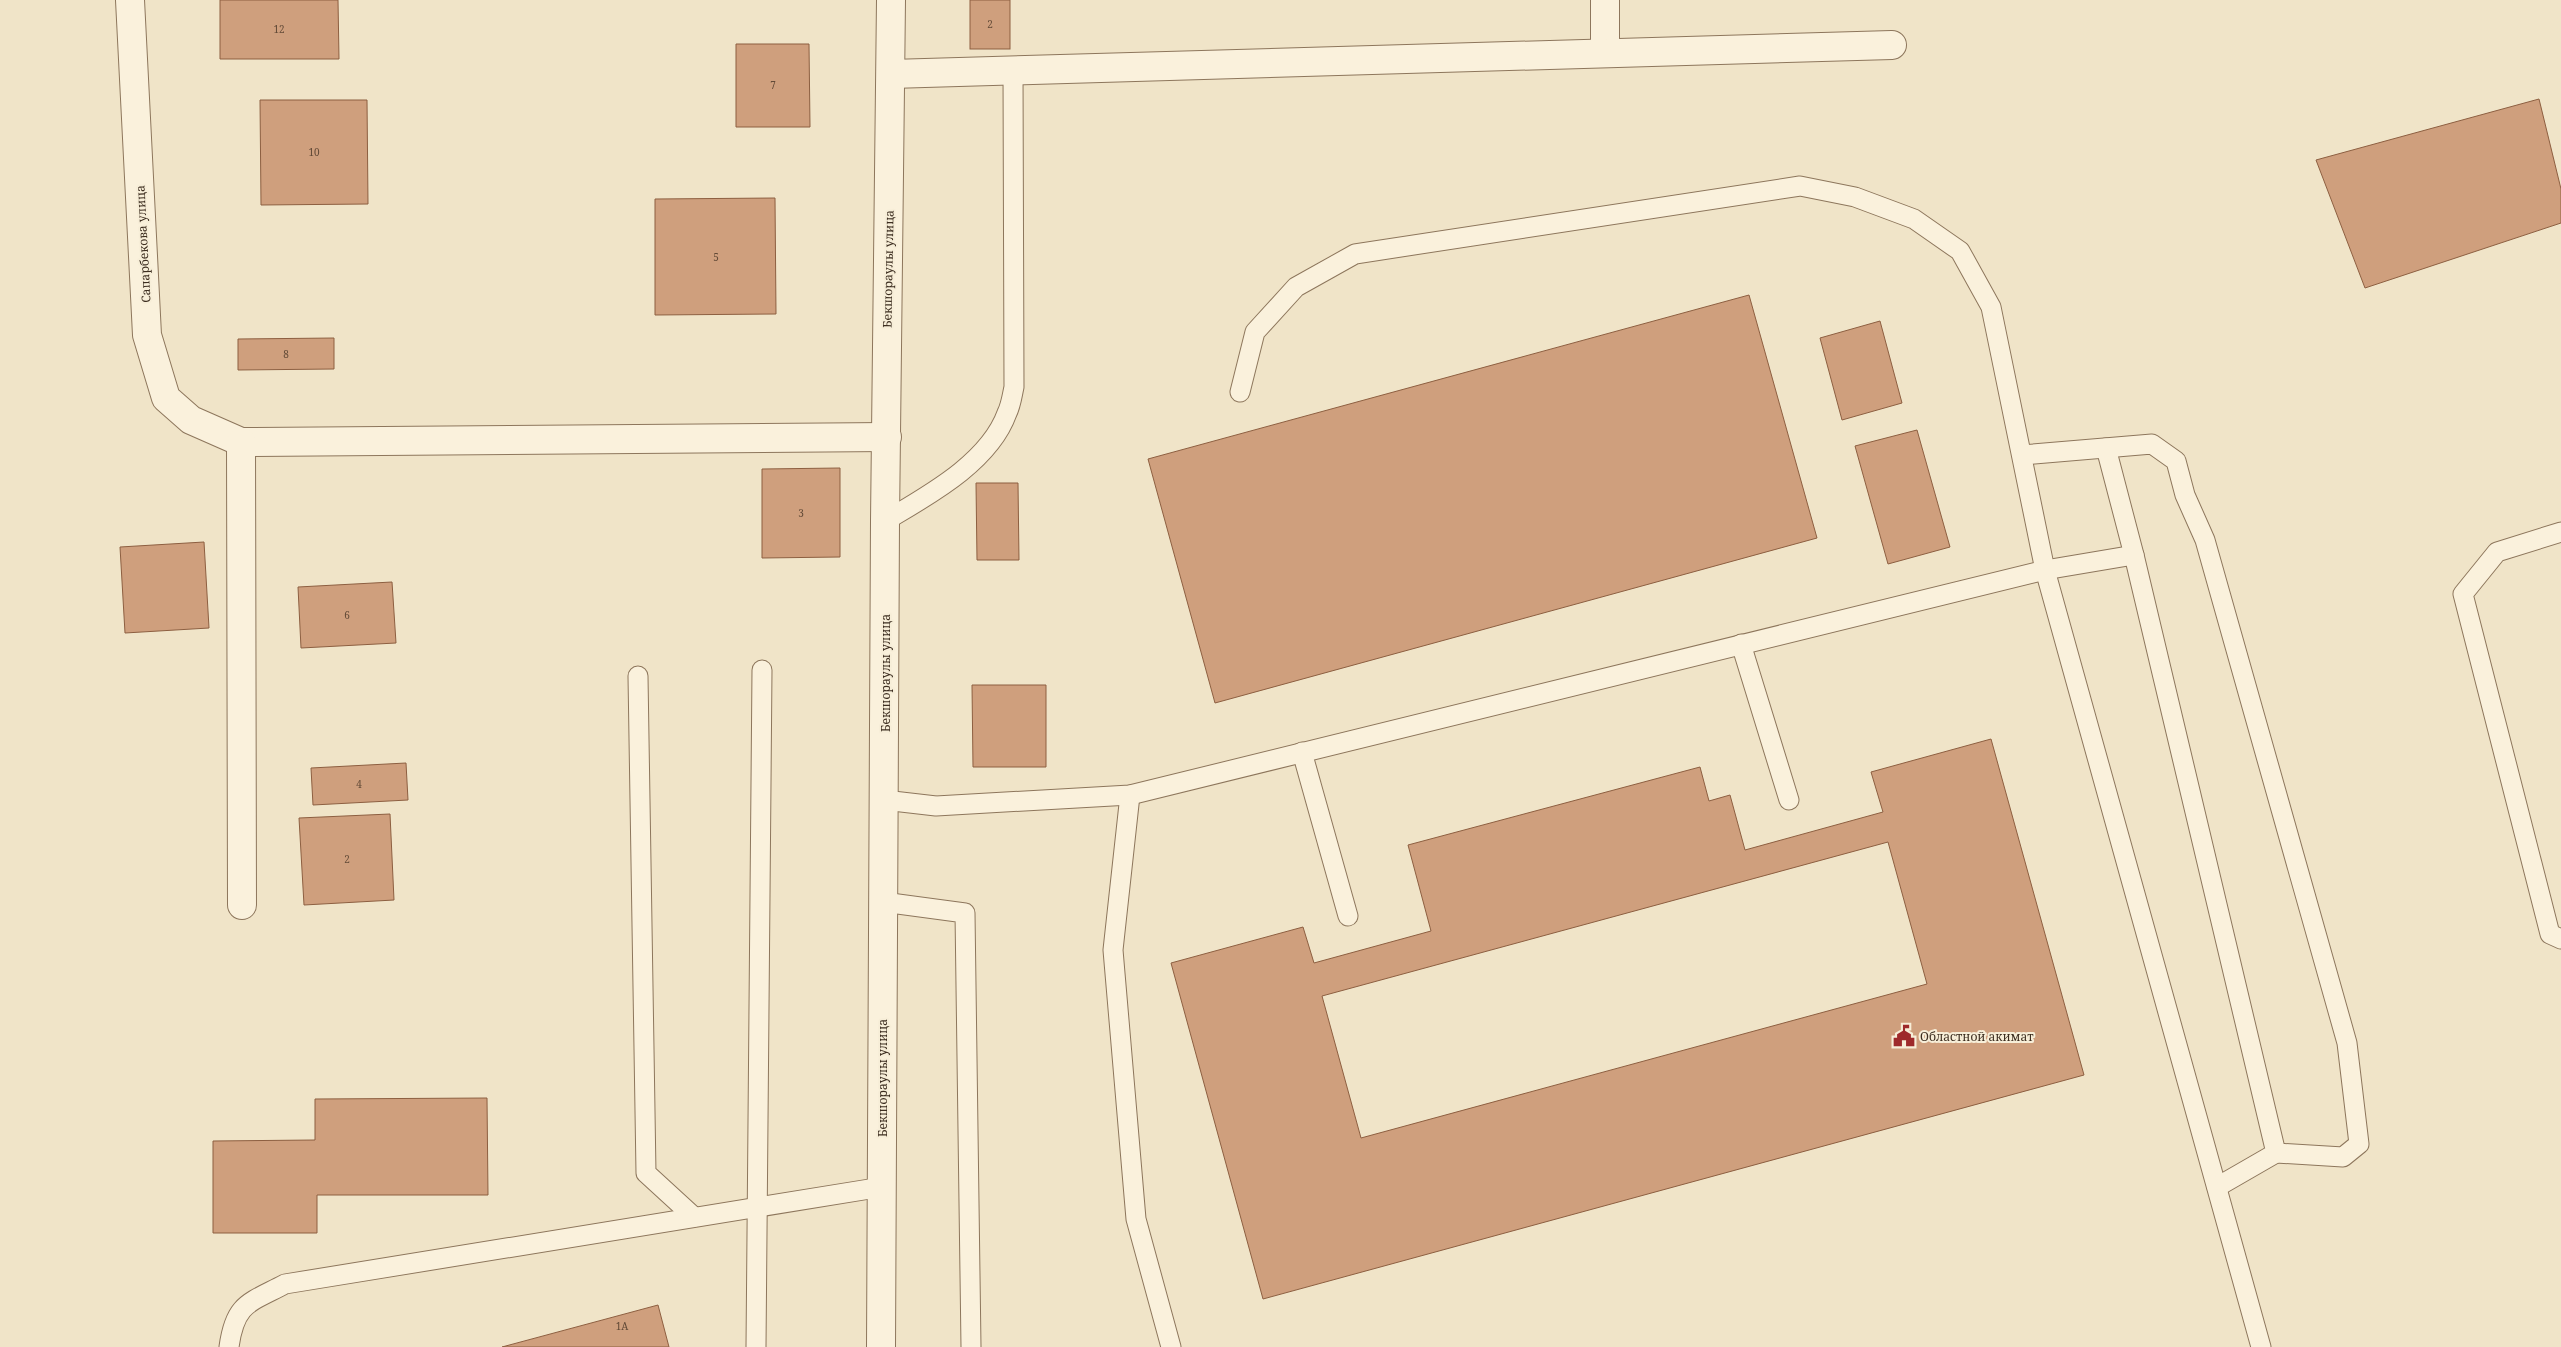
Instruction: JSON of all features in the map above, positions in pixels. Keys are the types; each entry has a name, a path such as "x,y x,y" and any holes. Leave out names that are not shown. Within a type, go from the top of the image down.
{"street":[{"name":"Сапарбекова улица","path":"130,0 147,336 166,398 191,420 241,442"},
{"name":"Бекшораулы улица","path":"881,1347 885,521 891,0"},
{"path":"1605,0 1605,53"},
{"path":"890,74 1892,45"},
{"path":"242,905 241,442 887,437"}],"lane":[{"path":"885,521 948,483 988,446 1007,414 1014,387 1013,70"},
{"path":"1240,392 1255,332 1296,287 1355,254 1800,186 1855,197 1914,219 1960,251 1991,307 2045,570 2261,1347"},
{"path":"2022,455 2152,444 2176,461 2185,495 2205,540 2347,1043 2359,1144 2343,1157 2276,1153 2217,1187"},
{"path":"2106,448 2134,555 2276,1153"},
{"path":"2561,532 2497,552 2463,594 2550,934 2561,940"},
{"path":"884,800 936,806 1130,795 2045,570 2134,555"},
{"path":"1741,644 1789,800"},
{"path":"756,1347 755,1208 762,670"},
{"path":"638,676 646,1173 694,1217"},
{"path":"1302,752 1348,916"},
{"path":"1130,795 1113,950 1136,1219 1171,1347"},
{"path":"884,902 965,913 971,1347"},
{"path":"229,1347 232,1329 242,1307 285,1284 882,1187"}],"building":[{"path":"220,0 338,0 339,59 220,59"},
{"path":"970,0 1010,0 1010,49 970,49"},
{"path":"736,44 809,44 810,127 736,127"},
{"path":"2539,99 2561,189 2561,223 2365,288 2316,160"},
{"path":"260,100 367,100 368,204 261,205"},
{"path":"775,198 776,314 655,315 655,199"},
{"path":"1749,295 1817,538 1215,703 1148,459"},
{"path":"1880,321 1902,403 1842,420 1820,338"},
{"path":"334,338 334,369 238,370 238,339"},
{"path":"1917,430 1950,547 1888,564 1855,446"},
{"path":"840,468 840,557 762,558 762,469"},
{"path":"976,483 1018,483 1019,560 977,560"},
{"path":"204,542 209,628 125,633 120,547"},
{"path":"392,582 396,643 301,648 298,587"},
{"path":"972,685 1046,685 1046,767 973,767"},
{"name":"Областной акимат","path":"1991,739 2084,1075 1263,1299 1171,963 1303,927 1314,963 1431,931 1408,845 1700,767 1709,801 1730,795 1745,850 1883,812 1871,772","holes":["1888,842 1927,984 1361,1138 1322,996"]},
{"path":"406,763 408,800 313,805 311,768"},
{"path":"390,814 394,900 304,905 299,818"},
{"path":"487,1098 488,1195 317,1195 317,1233 213,1233 213,1141 315,1140 315,1099"},
{"path":"658,1305 669,1347 502,1347"}],"place":[{"name":"Областной акимат","path":"1904,1036"}]}
